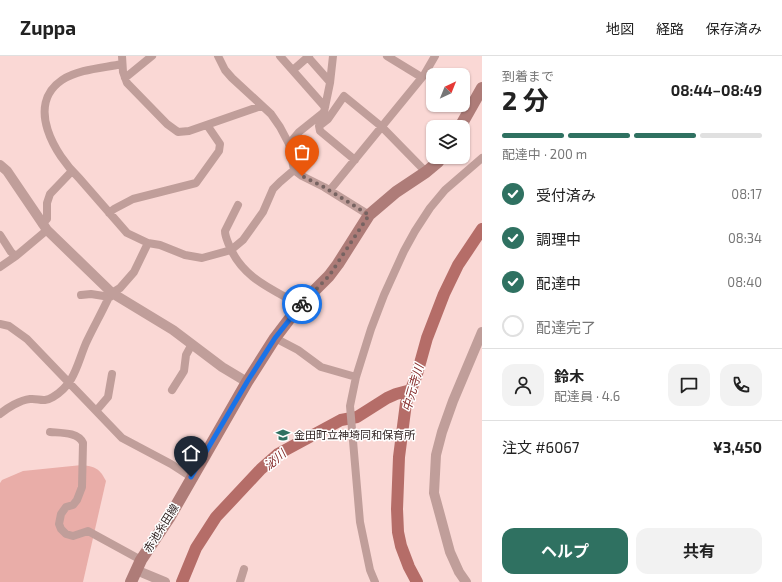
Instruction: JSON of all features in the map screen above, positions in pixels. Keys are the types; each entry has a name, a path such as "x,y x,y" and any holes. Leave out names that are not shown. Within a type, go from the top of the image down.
{"main road":[{"path":"464,120 482,88"},
{"name":"赤池糸田線","path":"131,582 139,565 169,518 191,477 247,382 275,338 300,305 329,276 369,215 396,192 436,164"}],"street":[{"path":"125,78 152,56"},
{"path":"218,56 225,70 271,114 280,127 289,144 294,170 302,176 330,190 369,215"},
{"path":"280,56 325,107"},
{"path":"293,70 308,56 330,82"},
{"path":"289,144 299,132 324,112 333,56"},
{"path":"387,56 421,78"},
{"path":"330,190 421,78 435,56"},
{"path":"261,106 190,131 178,132 167,124 127,83 122,60 76,74 58,84 51,92 45,105 44,117 54,145 72,171 127,233 148,243 160,245 185,255 202,258 231,250 243,240 263,212 273,189 294,170"},
{"path":"355,160 320,131 319,126 328,119 344,96 382,127 426,172"},
{"path":"109,213 133,199 196,183 220,151 220,144 207,125"},
{"path":"376,582 370,570 360,522 350,406 356,377 371,329 384,295 415,231 430,208 445,190 482,158"},
{"path":"0,164 7,171 44,227 111,295 173,330 222,366 247,382"},
{"path":"0,267 16,256 44,227 47,219 50,194 72,171"},
{"path":"238,205 224,231 231,250 241,267 252,277 300,305"},
{"path":"0,235 11,252 16,256"},
{"path":"0,414 11,406 30,399 44,401 53,398 65,387 78,367 83,349 111,295 120,288 134,272 148,243"},
{"path":"81,295 111,295"},
{"path":"0,324 9,326 27,339 122,438 171,464 191,477"},
{"path":"466,582 459,572 450,552 434,493 436,455 445,422 482,332"},
{"path":"275,338 298,350 321,367 356,377"},
{"path":"172,390 184,371 186,355 192,344"},
{"path":"96,411 108,397 112,374"},
{"path":"50,432 75,435 81,439 83,443 82,487 77,500 73,505 66,507 61,514 59,524 61,530 66,534 73,536 88,531 164,582"},
{"path":"240,582 244,569"}],"shaded area":[{"path":"82,465 97,469 106,481 83,582 0,582 0,483 2,480 23,471"}],"waterway":[{"name":"中元寺川","path":"417,582 409,567 401,546 398,532 397,509 399,457 406,403 417,374 427,338 444,294 458,265 482,229"},
{"name":"泌川","path":"182,582 196,548 216,517 261,469 278,454 341,420 357,417 387,398 411,390"}],"way so far":[{"path":"302,176 324,187 369,215 329,276 302,304"}],"place":[{"name":"金田町立神埼同和保育所","path":"283,435"}],"route":[{"path":"191,477 247,382 275,338 302,304"}]}
